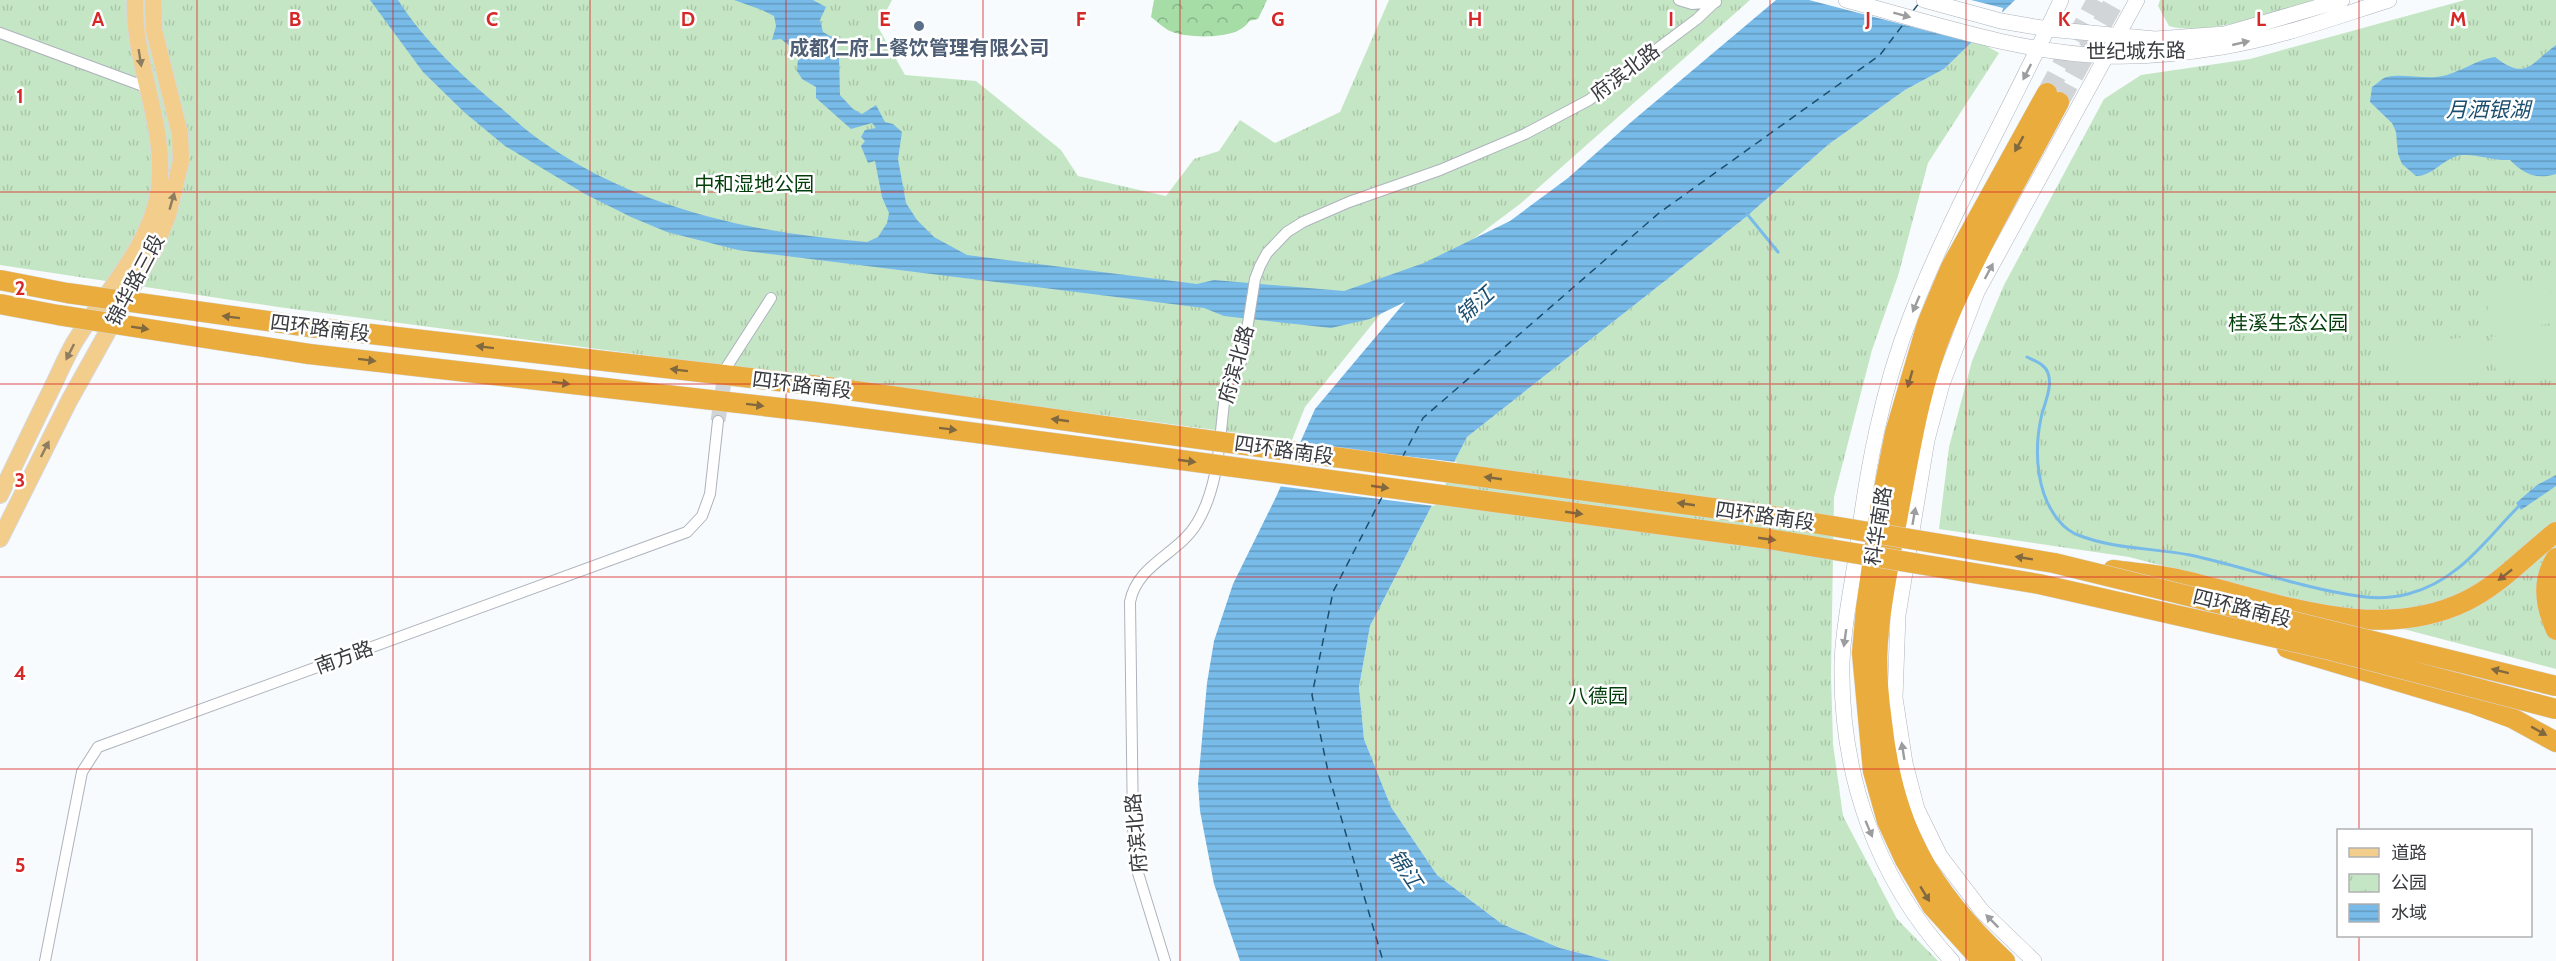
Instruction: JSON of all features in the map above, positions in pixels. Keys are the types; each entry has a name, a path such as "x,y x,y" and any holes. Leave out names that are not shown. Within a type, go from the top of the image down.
{"highway":[{"name":"科华南路","path":"1982,961 1932,906 1905,860 1887,821 1873,771 1862,653 1880,509 1895,433 1924,334 1951,267 2053,97 1967,275 1943,329 1928,375 1913,434 1898,515 1877,657 1886,765 1900,812 1922,863 1950,904 1975,934 2005,961"},
{"name":"四环路南段","path":"0,280 67,293 310,327 820,386 1772,516 2054,563 2556,686"},
{"name":"四环路南段","path":"0,304 309,354 816,412 1769,539 2039,584 2330,650 2556,709"},
{"path":"2054,563 2174,578 2283,606 2338,616 2367,620 2408,618 2440,612 2489,588 2553,534"},
{"path":"2556,558 2546,585 2547,603 2556,630"},
{"path":"2205,621 2338,664 2474,704 2512,718 2556,742"}],"main road":[{"name":"锦华路三段","path":"0,495 74,345 152,222 159,189 161,159 159,135 135,32 135,0"},
{"name":"锦华路三段","path":"0,539 69,401 156,245 168,215 181,161 180,134 154,30 153,0"},
{"name":"世纪城东路","path":"1846,0 1996,40 2039,49 2108,56 2162,54 2223,47 2275,35 2389,0"},
{"name":"世纪城东路","path":"1924,0 2001,21 2048,29 2155,39 2225,34 2343,0"},
{"path":"1952,961 1914,916 1883,864 1864,818 1851,771 1842,710 1842,660 1875,435 1911,315 1937,254 2061,0"},
{"path":"2034,961 1982,911 1940,856 1917,808 1905,763 1895,698 1898,615 1927,440 1942,384 1977,292 2137,0"},
{"path":"1943,329 1977,292"},
{"path":"1853,576 1862,653"}],"street":[{"name":"府滨北路","path":"1679,0 1692,4 1717,1"},
{"name":"府滨北路","path":"1165,961 1138,873 1133,828 1130,602 1132,588 1139,578 1179,545 1197,524 1205,506 1216,466 1226,388 1230,376 1241,362 1255,279 1267,253 1278,240 1303,222 1350,202 1440,170 1525,134 1589,100 1697,19 1717,1"},
{"path":"0,33 146,87"},
{"path":"726,368 771,298"},
{"name":"南方路","path":"45,961 82,772 98,747 687,532 702,516 710,494 718,421"}],"green space":[{"name":"中和湿地公园","path":"0,0 892,0 878,27 905,75 976,81 1061,150 1078,176 1166,196 1194,159 1219,151 1240,120 1275,143 1340,112 1389,0 1750,0 1520,204 1392,300 1305,407 1292,440 278,307 0,265"},
{"path":"1154,0 1267,0 1258,19 1249,21 1235,32 1225,35 1201,36 1178,34 1162,26 1151,17"},
{"path":"2160,0 2318,0 2222,26 2184,28 2169,26 2158,6"},
{"name":"桂溪生态公园","path":"2465,0 2556,0 2556,669 2129,557 1939,529 1949,447 1972,361 2004,285 2104,99 2141,75 2250,59"},
{"name":"八德园","path":"1974,39 1999,53 1928,163 1898,276 1872,350 1834,497 1831,674 1833,744 1843,816 1897,919 1938,961 1611,961 1560,948 1502,924 1437,875 1391,807 1364,739 1359,687 1370,626 1467,437 1746,217 1829,144 1905,90 1944,69"},
{"path":"2549,280 2554,323 2491,332 2485,288"},
{"path":"2556,328 2556,371 2497,379 2491,337"},
{"path":"2480,335 2486,381 2400,392 2394,347"}],"water":[{"name":"锦江","path":"370,0 398,0 445,58 524,128 584,167 622,186 661,202 741,224 825,238 867,242 878,237 887,223 889,213 882,197 875,161 868,163 861,146 865,141 861,137 865,130 876,128 872,123 851,129 816,98 816,87 802,79 797,71 798,57 792,48 781,39 772,40 776,26 774,16 734,0 813,0 826,7 820,20 823,32 835,39 839,57 840,95 853,109 862,114 876,105 885,122 893,124 902,132 898,159 906,203 917,220 934,237 967,255 1197,284 1214,280 1344,291 1424,263 1510,221 1568,178 1776,0 2015,0 1944,69 1905,90 1829,144 1746,217 1467,437 1370,626 1359,687 1364,739 1391,807 1437,875 1502,924 1560,948 1611,961 1240,961 1214,884 1200,811 1198,784 1207,683 1214,641 1233,584 1276,497 1315,409 1405,302 1370,319 1331,328 1224,316 1204,308 738,250 667,232 585,194 505,146 464,112 423,72"},
{"name":"月洒银湖","path":"2556,45 2556,174 2536,176 2520,169 2510,160 2468,155 2456,156 2428,173 2416,176 2402,164 2392,123 2370,102 2372,87 2381,80 2387,77 2402,76 2439,77 2495,57 2505,64 2521,69 2533,63"},
{"path":"2556,475 2556,486 2521,510 2516,503 2537,485"}],"pier":[{"path":"1809,0 1971,0 2003,8 2001,18 1974,43"},
{"path":"1296,444 1457,462 1434,506 1278,486"}],"waterway":[{"path":"1747,214 1778,252"},
{"path":"2027,357 2045,367 2049,378 2049,390 2041,418 2038,444 2039,472 2046,499 2064,526 2091,540 2190,555 2337,592 2371,598 2390,597 2408,594 2442,580 2470,558 2520,505"}],"ferry route":[{"path":"1913,11 1919,3"},
{"path":"1402,458 1423,418 1659,213 1880,55 1905,22"},
{"path":"1382,497 1333,592 1312,695 1329,776 1383,961"}],"tunnel":[{"path":"2047,93 2097,0"},
{"path":"2059,102 2115,0"},
{"path":"718,421 726,368"}],"place":[{"name":"成都仁府上餐饮管理有限公司","path":"919,26"}]}
